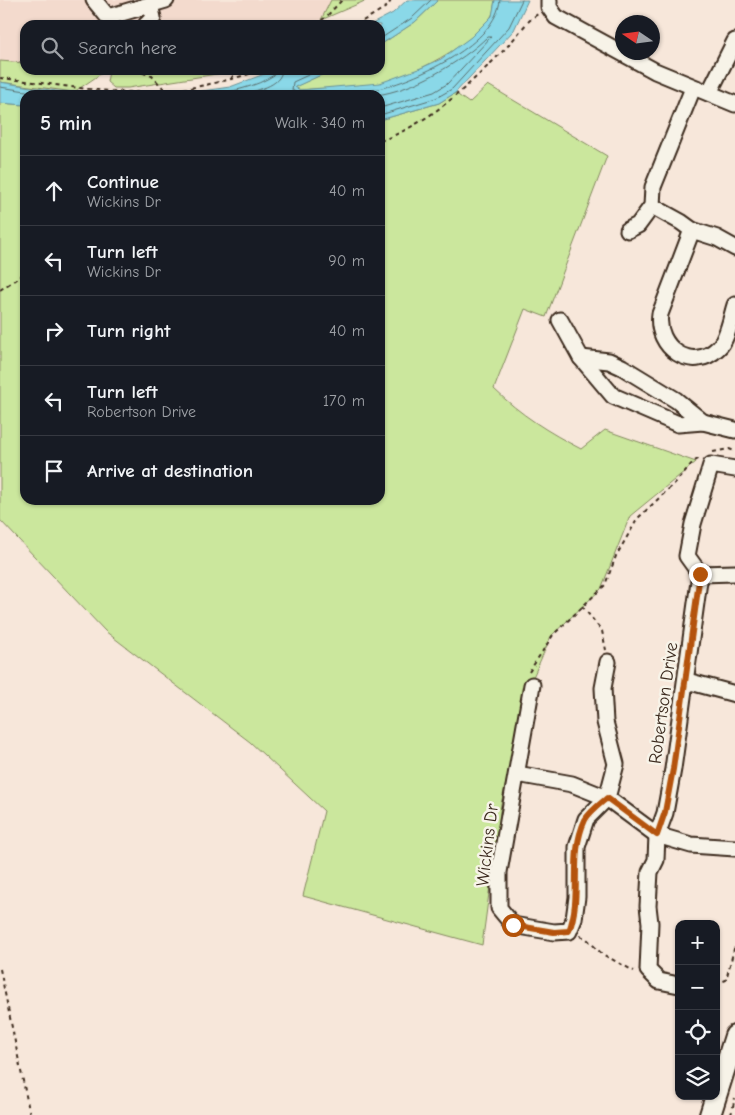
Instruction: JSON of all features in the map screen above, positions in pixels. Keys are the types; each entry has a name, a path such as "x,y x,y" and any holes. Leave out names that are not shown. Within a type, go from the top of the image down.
{"main road":[{"path":"710,1115 735,1036"}],"street":[{"path":"94,0 108,17 166,0"},
{"path":"549,3 556,17 655,71 735,104"},
{"path":"150,5 153,18 151,20"},
{"path":"709,94 735,41"},
{"path":"628,230 638,225 652,206 653,187 693,88"},
{"path":"652,206 692,230 718,238 735,248"},
{"path":"692,230 660,314 658,326 668,347 684,357 694,358 711,353 722,344 735,305"},
{"path":"560,320 581,358 613,396 678,424 703,422 735,430"},
{"path":"581,358 603,359 622,367 676,400 703,422"},
{"path":"735,469 711,465 693,524 687,556 700,574 735,573"},
{"name":"Robertson Drive","path":"653,976 648,970 650,872 656,860 657,835 665,812 687,681 700,574"},
{"path":"569,931 574,919 577,896 577,846 586,819 607,798 616,764 605,722 603,688 608,662"},
{"path":"687,681 735,694"},
{"name":"Wickins Dr","path":"532,685 499,872 499,908 513,925 554,932 569,931"},
{"path":"517,774 572,784 607,798 657,835 692,845 735,848"},
{"path":"653,976 664,983 675,985"}],"path":[{"path":"322,20 342,0"},
{"path":"364,20 388,6 391,0"},
{"path":"385,139 446,105 505,49 530,20 549,3"},
{"path":"149,75 164,90"},
{"path":"231,79 234,75"},
{"path":"170,90 245,75"},
{"path":"0,78 93,90"},
{"path":"0,290 20,276"},
{"path":"532,685 525,678 538,655 582,606 605,585 616,556 638,518 676,482 693,462 713,452 729,449 735,451"},
{"path":"582,606 602,631 608,662"},
{"path":"569,931 586,938 602,954 632,970 653,976"},
{"path":"720,982 726,980 735,945"},
{"path":"0,969 30,1115"},
{"path":"731,1115 735,1098"}],"shaded area":[{"path":"0,0 331,0 321,20 20,20 20,63 0,61"}],"green space":[{"path":"331,0 367,0 321,20"},
{"path":"438,0 495,0 492,15 484,26 441,58 406,75 378,84 300,90 294,87 321,75 385,75 385,42 415,22"},
{"path":"0,61 20,63 20,75 99,75 77,90 59,90 0,82"},
{"path":"108,75 210,75 128,88 114,88 107,82"},
{"path":"488,85 607,156 546,317 525,309 494,389 535,422 581,449 605,430 696,462 630,516 601,589 551,636 527,691 501,804 482,945 303,896 324,811 250,742 105,631 0,520 0,103 20,105 20,505 385,505 385,119 439,103 455,93 469,103"}],"water":[{"path":"407,0 438,0 415,22 385,42 385,20 380,20 393,13"},
{"path":"495,0 528,0 514,30 455,93 439,103 385,119 385,90 300,90 380,83 421,68 441,59 471,37 492,16"},
{"path":"262,75 321,75 295,87 300,90 209,90 230,87"},
{"path":"0,82 50,90 20,90 20,105 0,103"}],"route":[{"path":"513,925 554,932 569,931 574,919 577,896 577,846 586,819 607,798 657,835 665,812 673,769 678,723 687,681 700,574"}]}
